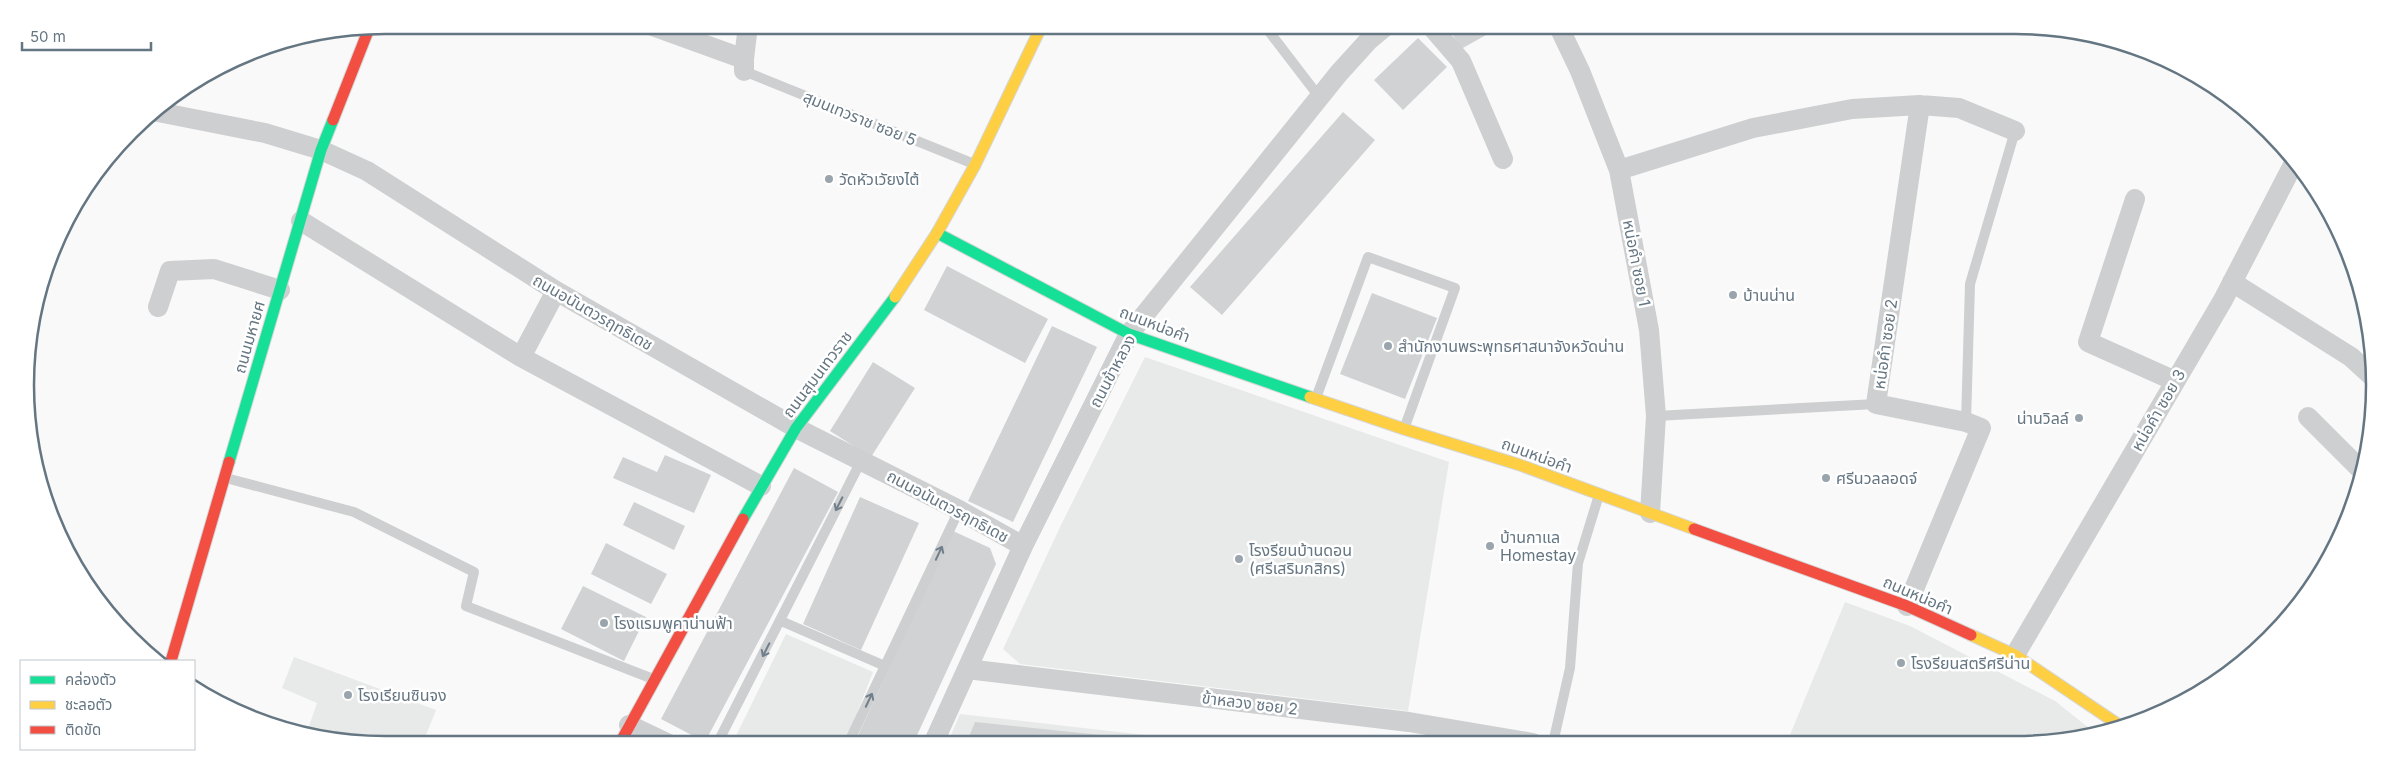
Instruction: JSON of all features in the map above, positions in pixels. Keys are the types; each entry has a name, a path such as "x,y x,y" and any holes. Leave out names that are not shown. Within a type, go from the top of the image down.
{"street":[{"path":"671,34 744,65 747,34"},
{"name":"ถนนสุมนเทวราช","path":"624,736 761,486 796,428 888,307 937,233 975,165 1038,34"},
{"name":"ถนนข้าหลวง","path":"937,736 1023,546 1129,334 1320,98 1369,40 1377,34"},
{"path":"1438,34 1461,61 1503,159"},
{"name":"หน่อคำ ซอย 1","path":"1562,34 1580,71 1619,170 1649,330 1656,416 1650,513"},
{"name":"ถนนมหายศ","path":"171,660 321,150 367,35"},
{"path":"1619,170 1753,128 1852,108 1920,105 1960,108 2015,131"},
{"name":"หน่อคำ ซอย 2","path":"1920,105 1876,404 1966,422"},
{"name":"ถนนอนันตวรฤทธิเดช","path":"163,113 265,133 321,150 367,171 556,291 796,428 959,510 1023,546"},
{"name":"หน่อคำ ซอย 3","path":"2015,656 2232,282 2291,168"},
{"path":"2135,199 2088,342 2175,381"},
{"path":"301,221 521,357 761,486"},
{"name":"ถนนหน่อคำ","path":"937,233 1129,334 1404,429 1520,465 1907,606 2015,656 2114,722"},
{"path":"158,307 170,272 214,270 280,290"},
{"path":"2232,282 2351,356 2365,370"},
{"path":"521,357 556,291"},
{"path":"2308,417 2357,465"},
{"path":"1907,606 1981,428 1966,422"},
{"name":"ข้าหลวง ซอย 2","path":"967,669 1409,722 1492,736"},
{"path":"629,725 652,736"}],"lane":[{"path":"1271,34 1320,98"},
{"name":"สุมนเทวราช ซอย 5","path":"744,65 975,165"},
{"path":"1966,422 1970,284 2015,131"},
{"path":"1316,399 1368,257 1456,288 1404,429"},
{"path":"1656,416 1876,404"},
{"path":"721,736 861,461"},
{"path":"225,478 354,512 474,572 466,606 654,679"},
{"path":"1555,736 1570,668 1578,563 1600,495"},
{"path":"852,736 959,510"},
{"path":"781,620 885,666"}],"shaded area":[{"name":"โรงรียนบ้านดอน (ศรีเสริมกสิกร)","path":"1145,357 1449,462 1408,711 1020,664 1003,649 1061,525"},
{"name":"โรงรียนสตรีศรีน่าน","path":"1845,602 1910,626 2055,701 2090,728 2061,733 2015,736 1789,736"},
{"path":"786,634 873,672 848,736 736,736"},
{"name":"โรงเรียนซินจง","path":"294,657 436,710 426,736 362,735 316,730 308,728 317,703 282,688"},
{"path":"960,714 1153,736 950,736"}],"building":[{"path":"1452,34 1488,34 1461,49"},
{"path":"1418,38 1447,67 1403,110 1374,80"},
{"path":"1343,112 1375,140 1222,315 1190,287"},
{"path":"947,266 1048,319 1025,363 924,310"},
{"name":"สำนักงานพระพุทธศาสนาจังหวัดน่าน","path":"1372,293 1437,318 1405,399 1340,374"},
{"path":"1052,326 1097,347 1013,522 968,501"},
{"path":"873,362 915,388 871,457 830,431"},
{"path":"665,455 711,475 694,513 613,478 623,457 657,472"},
{"path":"794,468 838,492 708,736 694,736 661,719"},
{"path":"860,497 919,523 861,650 803,624"},
{"path":"634,502 685,526 674,550 623,525"},
{"path":"953,531 990,548 996,564 917,736 858,736"},
{"path":"606,543 667,574 651,604 591,574"},
{"name":"โรงแรมพูคาน่านฟ้า","path":"583,586 646,617 624,661 561,629"},
{"path":"975,722 1110,736 969,736"}],"traffic: fast":[{"path":"229,462 321,150 333,120"},
{"path":"937,233 1129,334 1310,397"},
{"path":"743,519 796,428 895,297"}],"traffic: slow":[{"path":"895,297 937,233 975,165 1038,34"},
{"path":"1310,397 1520,465 1694,529"},
{"path":"1971,635 2015,655 2114,722"}],"traffic: jam":[{"path":"333,120 367,35"},
{"path":"171,660 229,462"},
{"path":"624,736 743,519"},
{"path":"1694,529 1907,606 1971,635"}],"place":[{"name":"วัดหัวเวัยงไต้","path":"829,179"},
{"name":"บ้านน่าน","path":"1733,295"},
{"name":"สำนักงานพระพุทธศาสนาจังหวัดน่าน","path":"1388,346"},
{"name":"น่านวิลล์","path":"2079,418"},
{"name":"ศรีนวลลอดจ์","path":"1826,478"},
{"name":"บ้านกาแล Homestay","path":"1490,546"},
{"name":"โรงรียนบ้านดอน (ศรีเสริมกสิกร)","path":"1239,559"},
{"name":"โรงแรมพูคาน่านฟ้า","path":"604,623"},
{"name":"โรงรียนสตรีศรีน่าน","path":"1901,663"},
{"name":"โรงเรียนซินจง","path":"348,695"}]}
